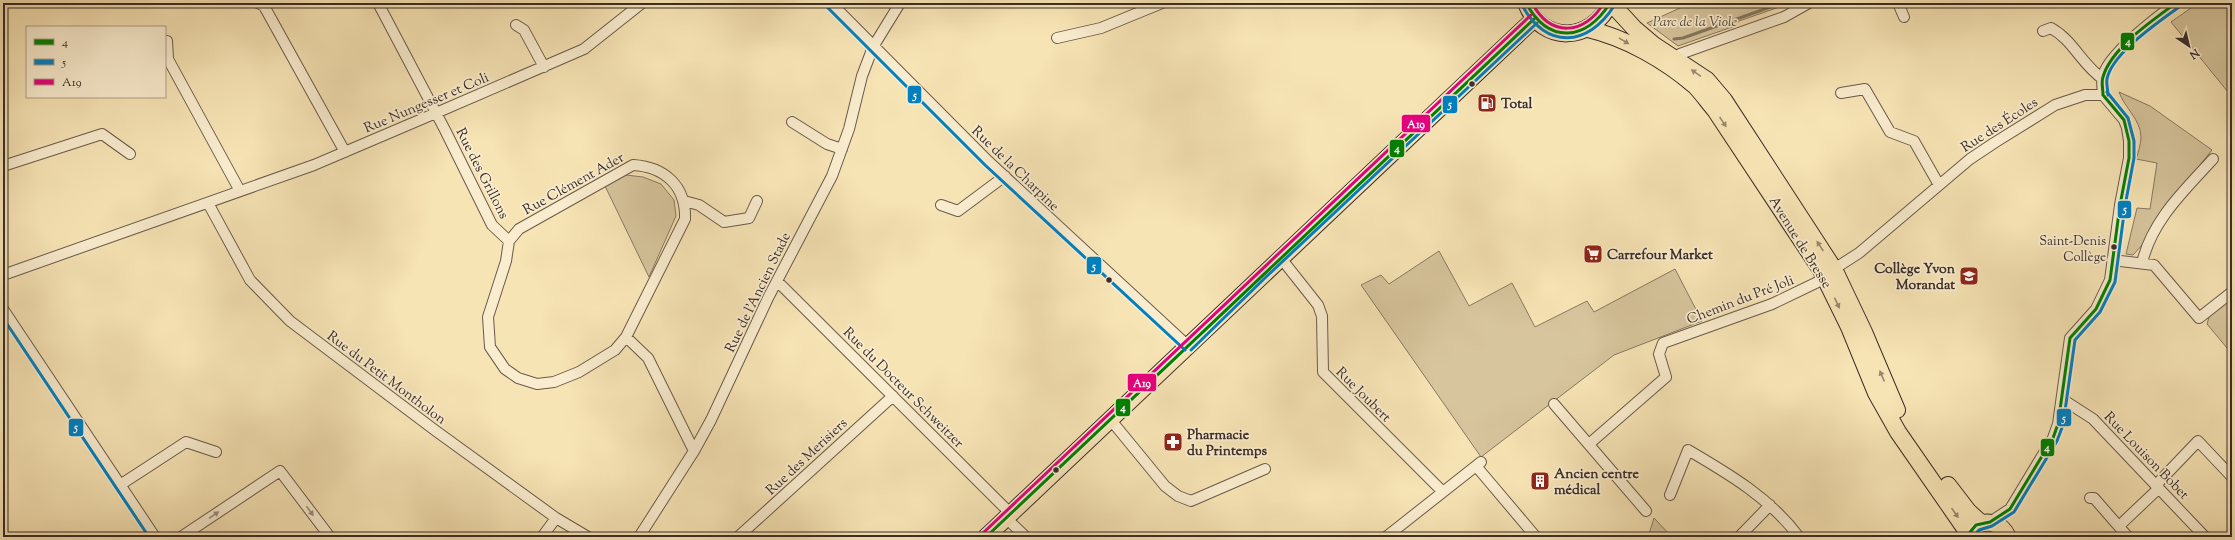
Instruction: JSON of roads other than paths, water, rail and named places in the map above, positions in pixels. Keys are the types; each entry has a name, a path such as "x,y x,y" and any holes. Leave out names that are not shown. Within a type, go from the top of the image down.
{"main road":[{"path":"1526,3 1534,19 1554,31 1566,34 1588,29 1597,22 1610,3"},
{"name":"Avenue de Bresse","path":"1610,3 1696,87 1715,110 1830,274 1861,324 1904,426 1968,511 1986,522 2001,527 2008,536"},
{"path":"986,537 1280,257 1534,19"},
{"name":"Avenue de Bresse","path":"1588,29 1618,37 1672,63"},
{"name":"Avenue de Bresse","path":"1830,274 1876,393 1898,432 1967,535"},
{"path":"1967,535 1986,522"}],"street":[{"path":"258,3 264,6 345,152"},
{"name":"Rue des Grillons","path":"378,3 436,113 492,225 509,241"},
{"name":"Rue Nungesser et Coli","path":"3,275 208,203 345,152 584,49 642,3"},
{"name":"Rue de la Charpine","path":"831,3 873,47 1005,176 1188,346"},
{"name":"Rue de l’Ancien Stade","path":"639,537 694,451 777,280 832,176 842,149 873,47 900,3"},
{"path":"1057,38 1100,28 1162,3"},
{"path":"1672,63 1680,54 1784,17 1809,3"},
{"path":"1898,3 1904,16"},
{"path":"2008,536 2010,509 2053,438 2058,424 2070,338 2096,308 2110,280 2129,158 2129,141 2124,120 2103,95 2103,80 2111,62 2135,36 2176,3"},
{"path":"516,25 524,30 544,67"},
{"path":"2043,31 2051,28 2064,35 2093,73 2103,80"},
{"path":"167,41 168,59 240,191"},
{"path":"1841,93 1865,89 1890,132 1914,141 1939,185"},
{"name":"Rue des Écoles","path":"1830,274 1859,253 1970,159 2055,104 2085,96 2103,95"},
{"path":"792,122 827,144 842,149"},
{"path":"3,166 102,134 130,154"},
{"path":"2142,263 2146,245 2154,229 2176,199 2213,159"},
{"name":"Rue Clément Ader","path":"509,241 519,230 632,165 644,166 660,172 681,190 684,201 685,219 626,337"},
{"path":"941,205 958,211 1005,176"},
{"path":"684,201 699,205 724,222 749,218 757,202"},
{"name":"Rue du Petit Montholon","path":"208,203 250,280 290,321 429,426 556,518 588,537"},
{"path":"509,241 506,261 488,317 490,347 505,369 518,378 537,384 554,382 579,372 615,350 626,337 648,358 694,451"},
{"name":"Rue Joubert","path":"1280,257 1318,305 1322,316 1323,372 1442,491"},
{"path":"2112,260 2154,265 2199,318 2232,292"},
{"name":"Chemin du Pré Joli","path":"1590,444 1666,377 1659,354 1663,343 1772,304 1830,274"},
{"name":"Rue du Docteur Schweitzer","path":"777,280 893,396 1008,515 1026,537"},
{"path":"3,309 155,537"},
{"name":"Rue des Merisiers","path":"738,537 893,396"},
{"name":"Rue Louison Bobet","path":"2062,399 2093,419 2205,537"},
{"path":"1554,404 1590,444 1646,511"},
{"path":"1110,419 1165,486 1178,496 1191,501 1265,469"},
{"path":"2119,526 2158,486 2198,441 2232,477"},
{"path":"120,485 186,442 216,452"},
{"path":"1670,495 1688,450 1723,470 1770,505 1785,519 1799,537"},
{"path":"1386,537 1442,491 1478,464 1536,537"},
{"path":"181,537 280,471 330,537"},
{"path":"2090,498 2094,498 2128,537"},
{"path":"1739,537 1770,505"},
{"path":"1986,522 2010,509"},
{"path":"542,537 556,518"}],"waterway":[{"path":"1674,39 1683,38 1782,3"}],"place":[{"name":"Total","path":"1487,103"},
{"name":"Saint-Denis Collège","path":"2114,247"},
{"name":"Carrefour Market","path":"1593,254"},
{"name":"Collège Yvon Morandat","path":"1969,276"},
{"name":"Pharmacie du Printemps","path":"1173,442"},
{"name":"Ancien centre médical","path":"1540,481"}],"park label":[{"name":"Parc de la Viole","path":"1695,21"}]}
